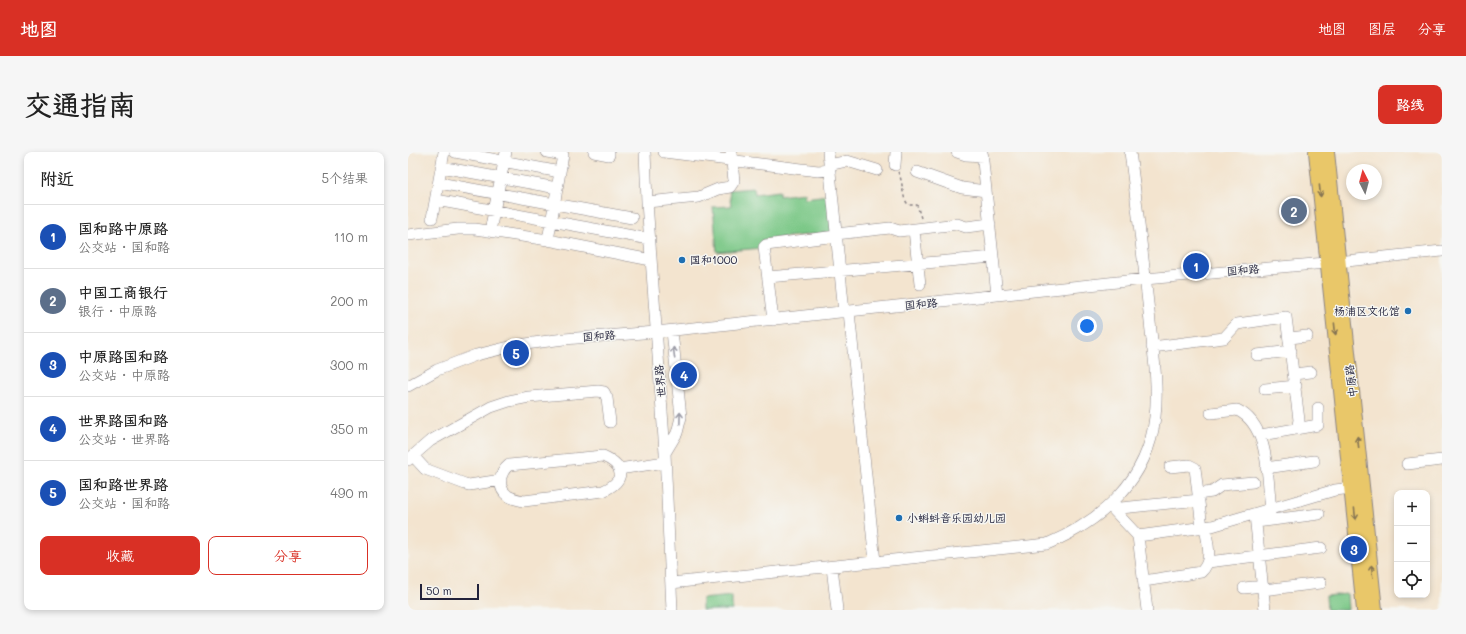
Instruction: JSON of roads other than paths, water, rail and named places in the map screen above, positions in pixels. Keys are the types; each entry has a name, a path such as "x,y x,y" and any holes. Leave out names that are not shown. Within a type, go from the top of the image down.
{"main road":[{"name":"中原路","path":"1316,152 1363,487 1375,610"},
{"name":"中原路","path":"1327,152 1332,262 1364,610"}],"street":[{"path":"432,218 444,152"},
{"path":"455,152 505,157 560,172"},
{"path":"547,152 563,155 548,240"},
{"path":"594,152 609,155 609,152"},
{"name":"世界路","path":"645,152 649,239 665,458 672,610"},
{"path":"664,152 732,156 818,171 847,161 877,170"},
{"path":"828,152 840,270 847,312 875,562"},
{"path":"895,165 896,152"},
{"path":"957,152 966,155 983,154 997,295"},
{"path":"671,583 1047,544 1068,536 1113,508 1140,467 1149,447 1155,417 1156,379 1130,152"},
{"path":"647,202 699,197 718,189 730,187 734,181 732,156"},
{"path":"490,231 505,157"},
{"path":"441,168 557,188"},
{"path":"917,172 962,188 986,191"},
{"path":"439,183 632,218"},
{"path":"436,200 494,212 649,239"},
{"path":"599,250 603,213"},
{"path":"773,320 764,247 766,245 890,228 899,231 956,224 966,227 990,224"},
{"path":"408,235 458,229 490,231 548,240 651,260"},
{"path":"914,230 920,284"},
{"name":"国和路","path":"408,386 437,370 476,355 518,345 564,339 672,331 1145,279 1442,251"},
{"path":"768,277 993,257"},
{"path":"1152,346 1224,338 1237,324 1284,317 1288,320 1296,386 1299,420 1297,429"},
{"path":"619,469 665,458 677,433 681,417 672,331"},
{"path":"1290,338 1307,336"},
{"path":"1257,355 1291,351"},
{"path":"1294,374 1311,372"},
{"path":"1266,390 1296,386"},
{"path":"501,480 469,485 425,469 411,459 430,441 484,411 509,401 529,397 598,390 604,392 607,398 610,422"},
{"path":"1261,435 1318,425 1318,408"},
{"path":"1211,413 1237,410 1256,427 1261,435 1271,510"},
{"path":"604,456 615,463 619,469 619,480 614,486 603,491 524,501 506,494 501,486 503,470 516,464 604,456"},
{"path":"1407,464 1442,460"},
{"path":"1266,468 1314,461"},
{"path":"1144,581 1199,573 1204,570 1208,562 1194,467 1170,466"},
{"path":"1113,508 1198,497 1212,492 1222,485 1253,482"},
{"path":"1256,518 1271,510 1335,490 1352,488"},
{"path":"1113,508 1138,536 1147,610"},
{"path":"1138,536 1256,518 1319,514"},
{"path":"1256,518 1265,610"},
{"path":"1208,562 1322,548"},
{"path":"832,567 837,610"},
{"path":"1244,588 1263,588 1321,583"}],"place":[{"name":"中国工商银行","path":"1294,211"},
{"name":"国和1000","path":"682,260"},
{"name":"国和路中原路","path":"1196,266"},
{"name":"杨浦区文化馆","path":"1408,311"},
{"name":"国和路世界路","path":"516,353"},
{"name":"世界路国和路","path":"684,375"},
{"name":"小蝌蚪音乐园幼儿园","path":"899,518"},
{"name":"中原路国和路","path":"1354,549"}]}
